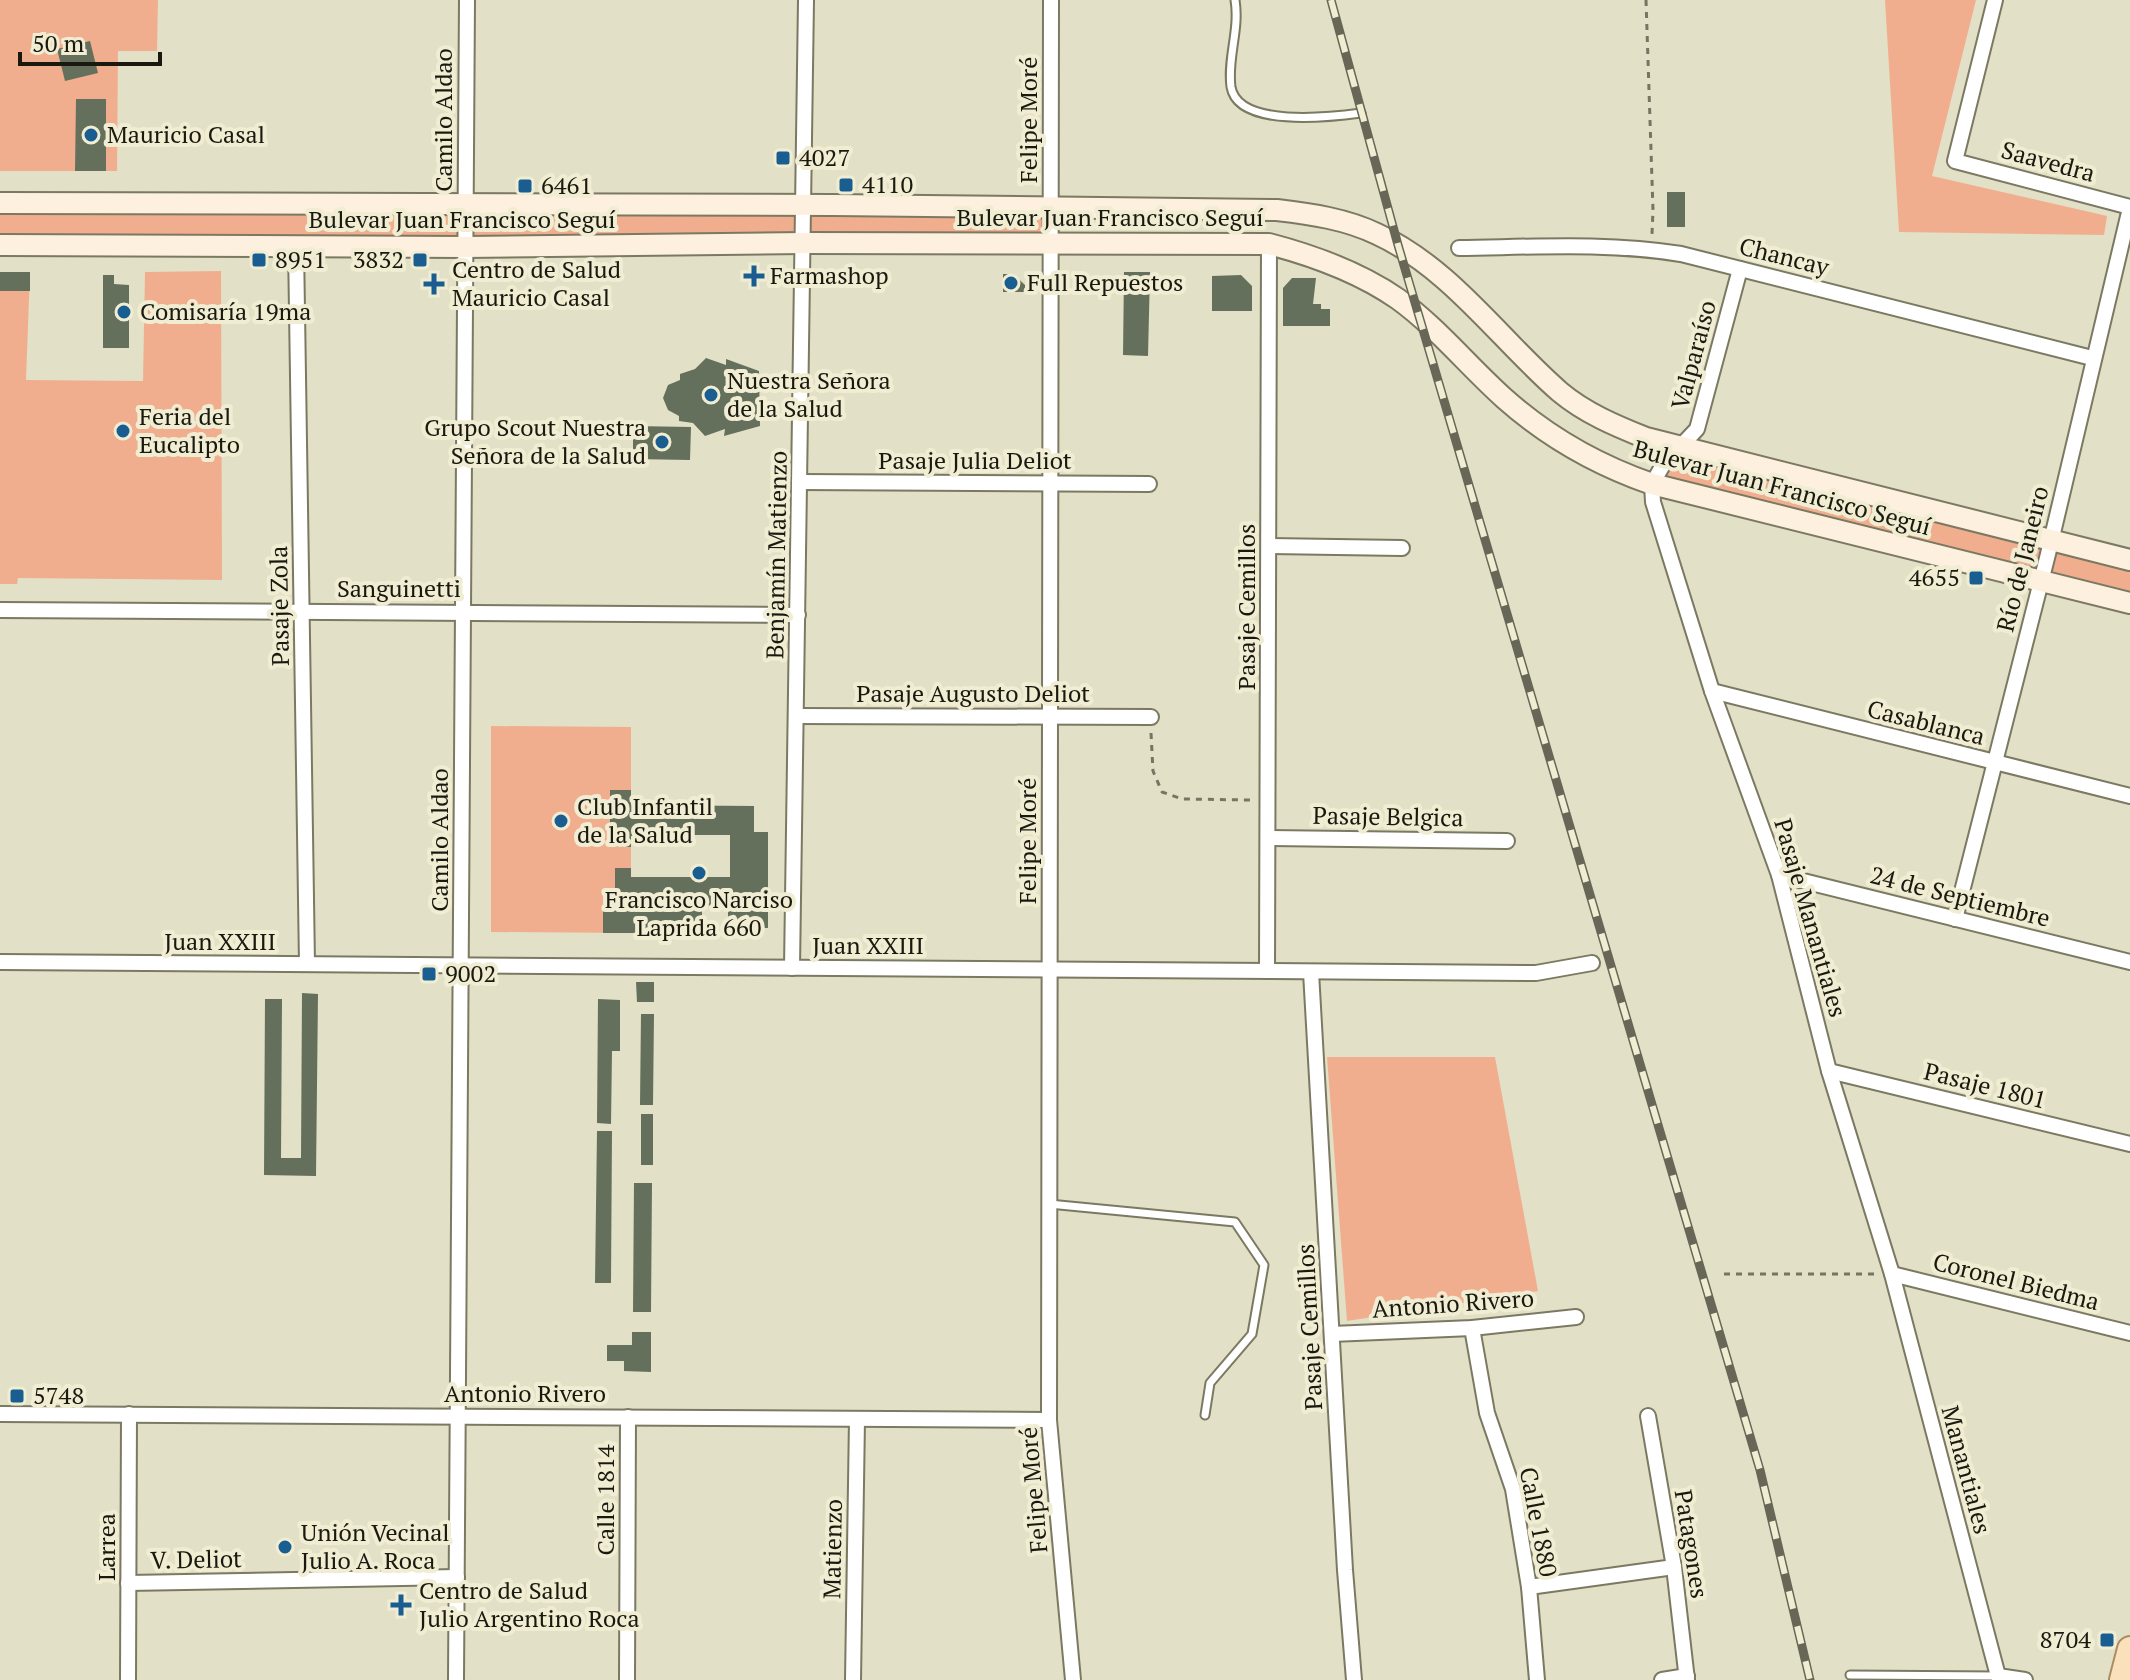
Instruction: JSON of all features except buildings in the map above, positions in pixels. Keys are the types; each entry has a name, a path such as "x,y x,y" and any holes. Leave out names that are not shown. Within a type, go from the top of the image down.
{"main road":[{"name":"Bulevar Juan Francisco Seguí","path":"0,203 1050,207 1277,210 1322,216 1376,233 1398,245 1432,270 1563,395 1610,423 1681,448 2130,560"},
{"name":"Bulevar Juan Francisco Seguí","path":"0,245 1269,244 1337,265 1400,301 1454,348 1504,398 1560,442 1611,469 1652,484 2130,603"},
{"path":"2122,1680 2130,1649"}],"street":[{"name":"Camilo Aldao","path":"456,1680 467,0"},
{"name":"Benjamín Matienzo","path":"792,968 806,0"},
{"name":"Felipe Moré","path":"1051,0 1049,1420 1073,1680"},
{"name":"Saavedra","path":"1995,0 1955,161 2130,207"},
{"name":"Río de Janeiro","path":"1955,919 2041,581 2130,207"},
{"name":"Pasaje Cemillos","path":"1267,971 1269,244"},
{"name":"Pasaje Zola","path":"296,246 307,964"},
{"name":"Chancay","path":"1459,248 1646,249 1740,269 2092,358"},
{"name":"Valparaíso","path":"1652,484 1663,465 1697,429 1740,269"},
{"name":"Pasaje Julia Deliot","path":"800,482 1149,484"},
{"name":"Pasaje Manantiales","path":"1652,484 1653,502 1712,691 1779,875 1829,1071 1892,1274"},
{"path":"1270,546 1402,548"},
{"name":"Sanguinetti","path":"0,610 798,615"},
{"name":"Casablanca","path":"1712,691 2130,796"},
{"name":"Pasaje Augusto Deliot","path":"796,716 1151,717"},
{"name":"Pasaje Belgica","path":"1268,838 1507,841"},
{"name":"24 de Septiembre","path":"1779,875 2130,962"},
{"name":"Juan XXIII","path":"0,962 1536,973 1592,963"},
{"name":"Pasaje Cemillos","path":"1311,972 1354,1680"},
{"name":"Pasaje 1801","path":"1829,1071 2130,1144"},
{"name":"Coronel Biedma","path":"1892,1274 2130,1333"},
{"name":"Manantiales","path":"1892,1274 1998,1676"},
{"name":"Antonio Rivero","path":"1332,1334 1472,1328 1576,1317"},
{"name":"Calle 1880","path":"1472,1328 1487,1413 1513,1489 1529,1587 1537,1680"},
{"name":"Antonio Rivero","path":"0,1414 1049,1420"},
{"name":"Larrea","path":"128,1680 129,1414"},
{"name":"Patagones","path":"1648,1416 1674,1567 1687,1678"},
{"name":"Calle 1814","path":"627,1680 628,1417"},
{"name":"Matienzo","path":"853,1680 857,1419"},
{"path":"1529,1587 1674,1567"},
{"name":"V. Deliot","path":"128,1583 457,1577"},
{"path":"1998,1676 2025,1680"},
{"path":"1662,1680 1687,1678"}],"lane":[{"path":"1235,0 1238,18 1231,87 1236,99 1247,109 1274,115 1319,118 1361,113"},
{"path":"1049,1204 1235,1222 1264,1265 1252,1334 1210,1383 1205,1415"},
{"path":"1850,1675 1998,1676"}],"path":[{"path":"1646,0 1653,210 1652,233 1646,249"},
{"path":"1151,717 1153,771 1162,792 1182,799 1268,800"},
{"path":"1724,1274 1892,1274"}],"shaded area":[{"path":"0,0 158,0 157,51 118,51 117,171 0,171"},
{"path":"1885,0 1976,0 1932,176 2107,216 2104,235 1899,232"},
{"path":"0,203 1050,207 1050,243 0,245"},
{"path":"221,271 222,580 18,578 17,584 0,584 0,272 30,272 26,380 143,381 145,272"},
{"path":"1681,448 2130,560 2130,603 1655,478"},
{"name":"Club Infantil de la Salud","path":"491,726 631,727 631,933 491,932"},
{"path":"1327,1057 1495,1057 1538,1291 1347,1321"}],"railway":[{"path":"1331,0 1398,245 1760,1470 1810,1680"}],"place":[{"name":"Mauricio Casal","path":"91,135"},
{"name":"4027","path":"783,158"},
{"name":"4110","path":"846,185"},
{"name":"6461","path":"525,186"},
{"name":"8951","path":"259,260"},
{"name":"3832","path":"420,260"},
{"name":"Farmashop","path":"754,276"},
{"name":"Full Repuestos","path":"1011,283"},
{"name":"Centro de Salud Mauricio Casal","path":"434,284"},
{"name":"Comisaría 19ma","path":"124,312"},
{"name":"Nuestra Señora de la Salud","path":"711,395"},
{"name":"Feria del Eucalipto","path":"123,431"},
{"name":"Grupo Scout Nuestra Señora de la Salud","path":"662,442"},
{"name":"4655","path":"1976,578"},
{"name":"Club Infantil de la Salud","path":"561,821"},
{"name":"Francisco Narciso Laprida 660","path":"699,873"},
{"name":"9002","path":"429,974"},
{"name":"5748","path":"17,1396"},
{"name":"Unión Vecinal Julio A. Roca","path":"285,1547"},
{"name":"Centro de Salud Julio Argentino Roca","path":"401,1605"},
{"name":"8704","path":"2107,1640"}]}
